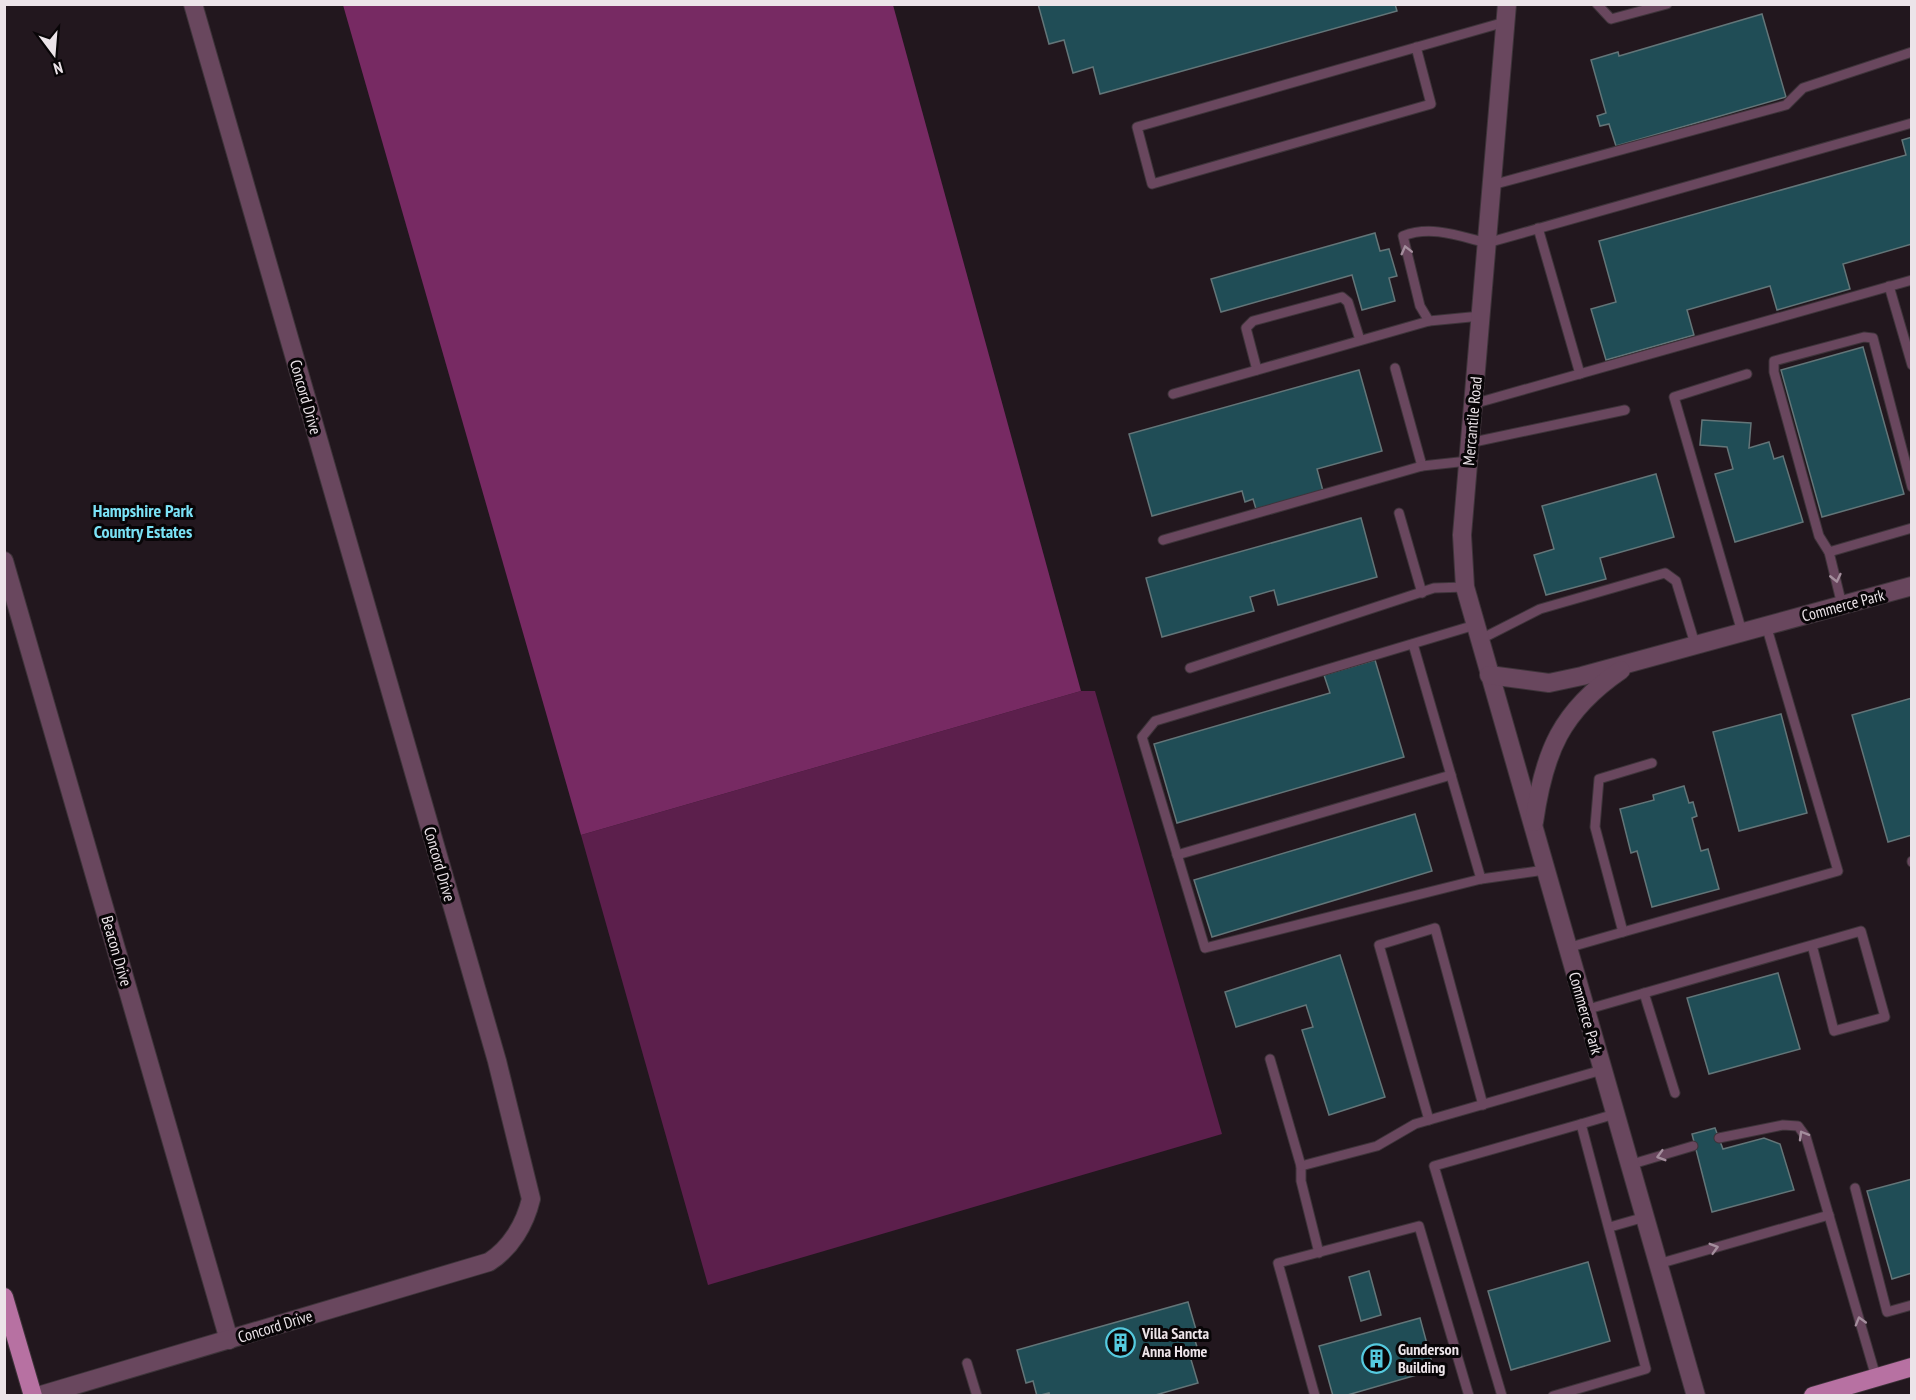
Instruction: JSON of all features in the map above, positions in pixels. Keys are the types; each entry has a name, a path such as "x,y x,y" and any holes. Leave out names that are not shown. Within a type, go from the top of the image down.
{"main road":[{"path":"4,1297 33,1395"},
{"path":"1813,1395 1911,1367"}],"street":[{"name":"Concord Drive","path":"38,1395 489,1262 503,1253 515,1236 526,1218 531,1199 497,1061 193,4"},
{"name":"Mercantile Road","path":"1506,13 1462,535 1465,587 1533,828"},
{"name":"Beacon Drive","path":"4,561 230,1340"},
{"name":"Commerce Park","path":"1489,675 1549,683 1911,586"},
{"name":"Commerce Park","path":"1635,660 1599,685 1575,710 1558,734 1545,762 1533,828 1696,1395"}],"lane":[{"path":"1597,4 1611,19 1667,4"},
{"path":"1416,47 1431,104 1152,184 1137,127 1416,47 1506,13"},
{"path":"1491,185 1786,105 1803,88 1911,52"},
{"path":"1429,321 1420,306 1403,236 1417,231 1444,232 1487,243 1911,123"},
{"path":"1538,228 1580,374"},
{"path":"1473,404 1911,280"},
{"path":"1890,286 1911,365"},
{"path":"1257,370 1246,328 1254,321 1342,297 1348,302 1360,340"},
{"path":"1173,394 1429,321 1480,316"},
{"path":"1842,605 1829,552 1819,536 1774,372 1774,361 1864,338 1873,338 1911,487"},
{"path":"1395,368 1422,466"},
{"path":"1742,632 1674,397 1747,374"},
{"path":"1163,540 1468,452 1625,410"},
{"path":"1399,513 1422,592"},
{"path":"1829,552 1911,528"},
{"path":"1545,870 1481,879 1205,948 1142,737 1155,721 1413,644 1477,633 1540,609 1665,573 1676,581 1695,644"},
{"path":"1190,668 1434,588 1465,587"},
{"path":"1567,948 1838,871 1766,625"},
{"path":"1413,644 1481,879"},
{"path":"1623,932 1595,827 1599,778 1652,763"},
{"path":"1177,855 1451,775"},
{"path":"1428,1120 1379,945 1435,928 1483,1105"},
{"path":"1585,1010 1644,993 1812,945 1861,931 1885,1017 1834,1031 1812,945"},
{"path":"1644,993 1675,1093"},
{"path":"1270,1059 1300,1167 1301,1181 1318,1253"},
{"path":"1300,1167 1377,1146 1416,1124 1428,1120 1602,1070"},
{"path":"1502,1395 1434,1166 1615,1114"},
{"path":"1553,1395 1646,1369 1581,1124"},
{"path":"1719,1138 1783,1125 1798,1126 1806,1137 1876,1377"},
{"path":"1629,1165 1694,1146"},
{"path":"1855,1188 1887,1312 1911,1305"},
{"path":"1658,1264 1829,1215"},
{"path":"1610,1227 1645,1217"},
{"path":"1315,1395 1278,1263 1419,1226 1469,1395"},
{"path":"967,1363 977,1395"}],"shaded area":[{"path":"343,5 893,5 1081,691 581,835"},
{"path":"1081,691 1095,691 1222,1134 708,1285 581,835"}],"building":[{"path":"1038,4 1395,4 1397,11 1100,94 1093,67 1073,73 1064,40 1049,44"},
{"path":"1762,14 1786,97 1616,146 1609,124 1600,126 1597,116 1606,113 1591,60 1618,52 1619,56"},
{"path":"1912,137 1912,244 1843,264 1850,289 1777,310 1770,286 1687,310 1694,335 1606,360 1591,309 1616,302 1599,241 1906,155 1902,140"},
{"path":"1375,233 1380,251 1389,249 1397,276 1389,278 1395,301 1362,310 1352,275 1221,312 1211,279"},
{"path":"1863,347 1904,494 1822,517 1781,370"},
{"path":"1359,370 1382,451 1317,469 1323,491 1256,509 1253,499 1245,502 1242,491 1152,516 1129,434"},
{"path":"1702,420 1751,423 1749,448 1769,442 1774,459 1783,456 1803,522 1735,542 1715,474 1733,469 1727,447 1700,445"},
{"path":"1656,474 1674,537 1600,558 1606,579 1546,595 1534,555 1554,549 1542,506"},
{"path":"1361,518 1377,577 1278,605 1274,590 1250,597 1254,611 1162,637 1146,578"},
{"path":"1375,660 1404,757 1177,823 1154,744 1330,693 1324,675"},
{"path":"1912,698 1912,835 1888,842 1852,715"},
{"path":"1781,714 1807,813 1739,831 1713,732"},
{"path":"1684,786 1689,803 1693,802 1697,816 1692,818 1701,851 1708,849 1719,889 1652,907 1637,851 1631,853 1620,809 1654,800 1653,795"},
{"path":"1415,814 1432,871 1212,937 1194,880"},
{"path":"1340,955 1385,1097 1329,1115 1302,1030 1313,1027 1306,1005 1236,1027 1225,992"},
{"path":"1778,973 1800,1049 1709,1074 1687,998"},
{"path":"1715,1128 1723,1149 1764,1138 1780,1144 1794,1190 1712,1212 1692,1134"},
{"path":"1912,1179 1912,1273 1892,1279 1867,1191"},
{"path":"1588,1262 1610,1341 1511,1370 1488,1291"},
{"path":"1369,1271 1381,1315 1361,1321 1349,1277"},
{"name":"Villa Sancta Anna Home","path":"1188,1302 1197,1333 1193,1334 1198,1350 1189,1353 1198,1383 1152,1396 1050,1396 1049,1393 1037,1396 1033,1381 1026,1383 1017,1350"},
{"name":"Gunderson Building","path":"1420,1318 1434,1370 1344,1396 1333,1396 1319,1346"}],"place":[{"name":"Villa Sancta Anna Home","path":"1121,1342"},
{"name":"Gunderson Building","path":"1377,1358"}],"district":[{"name":"Hampshire Park Country Estates","path":"143,521"}]}
